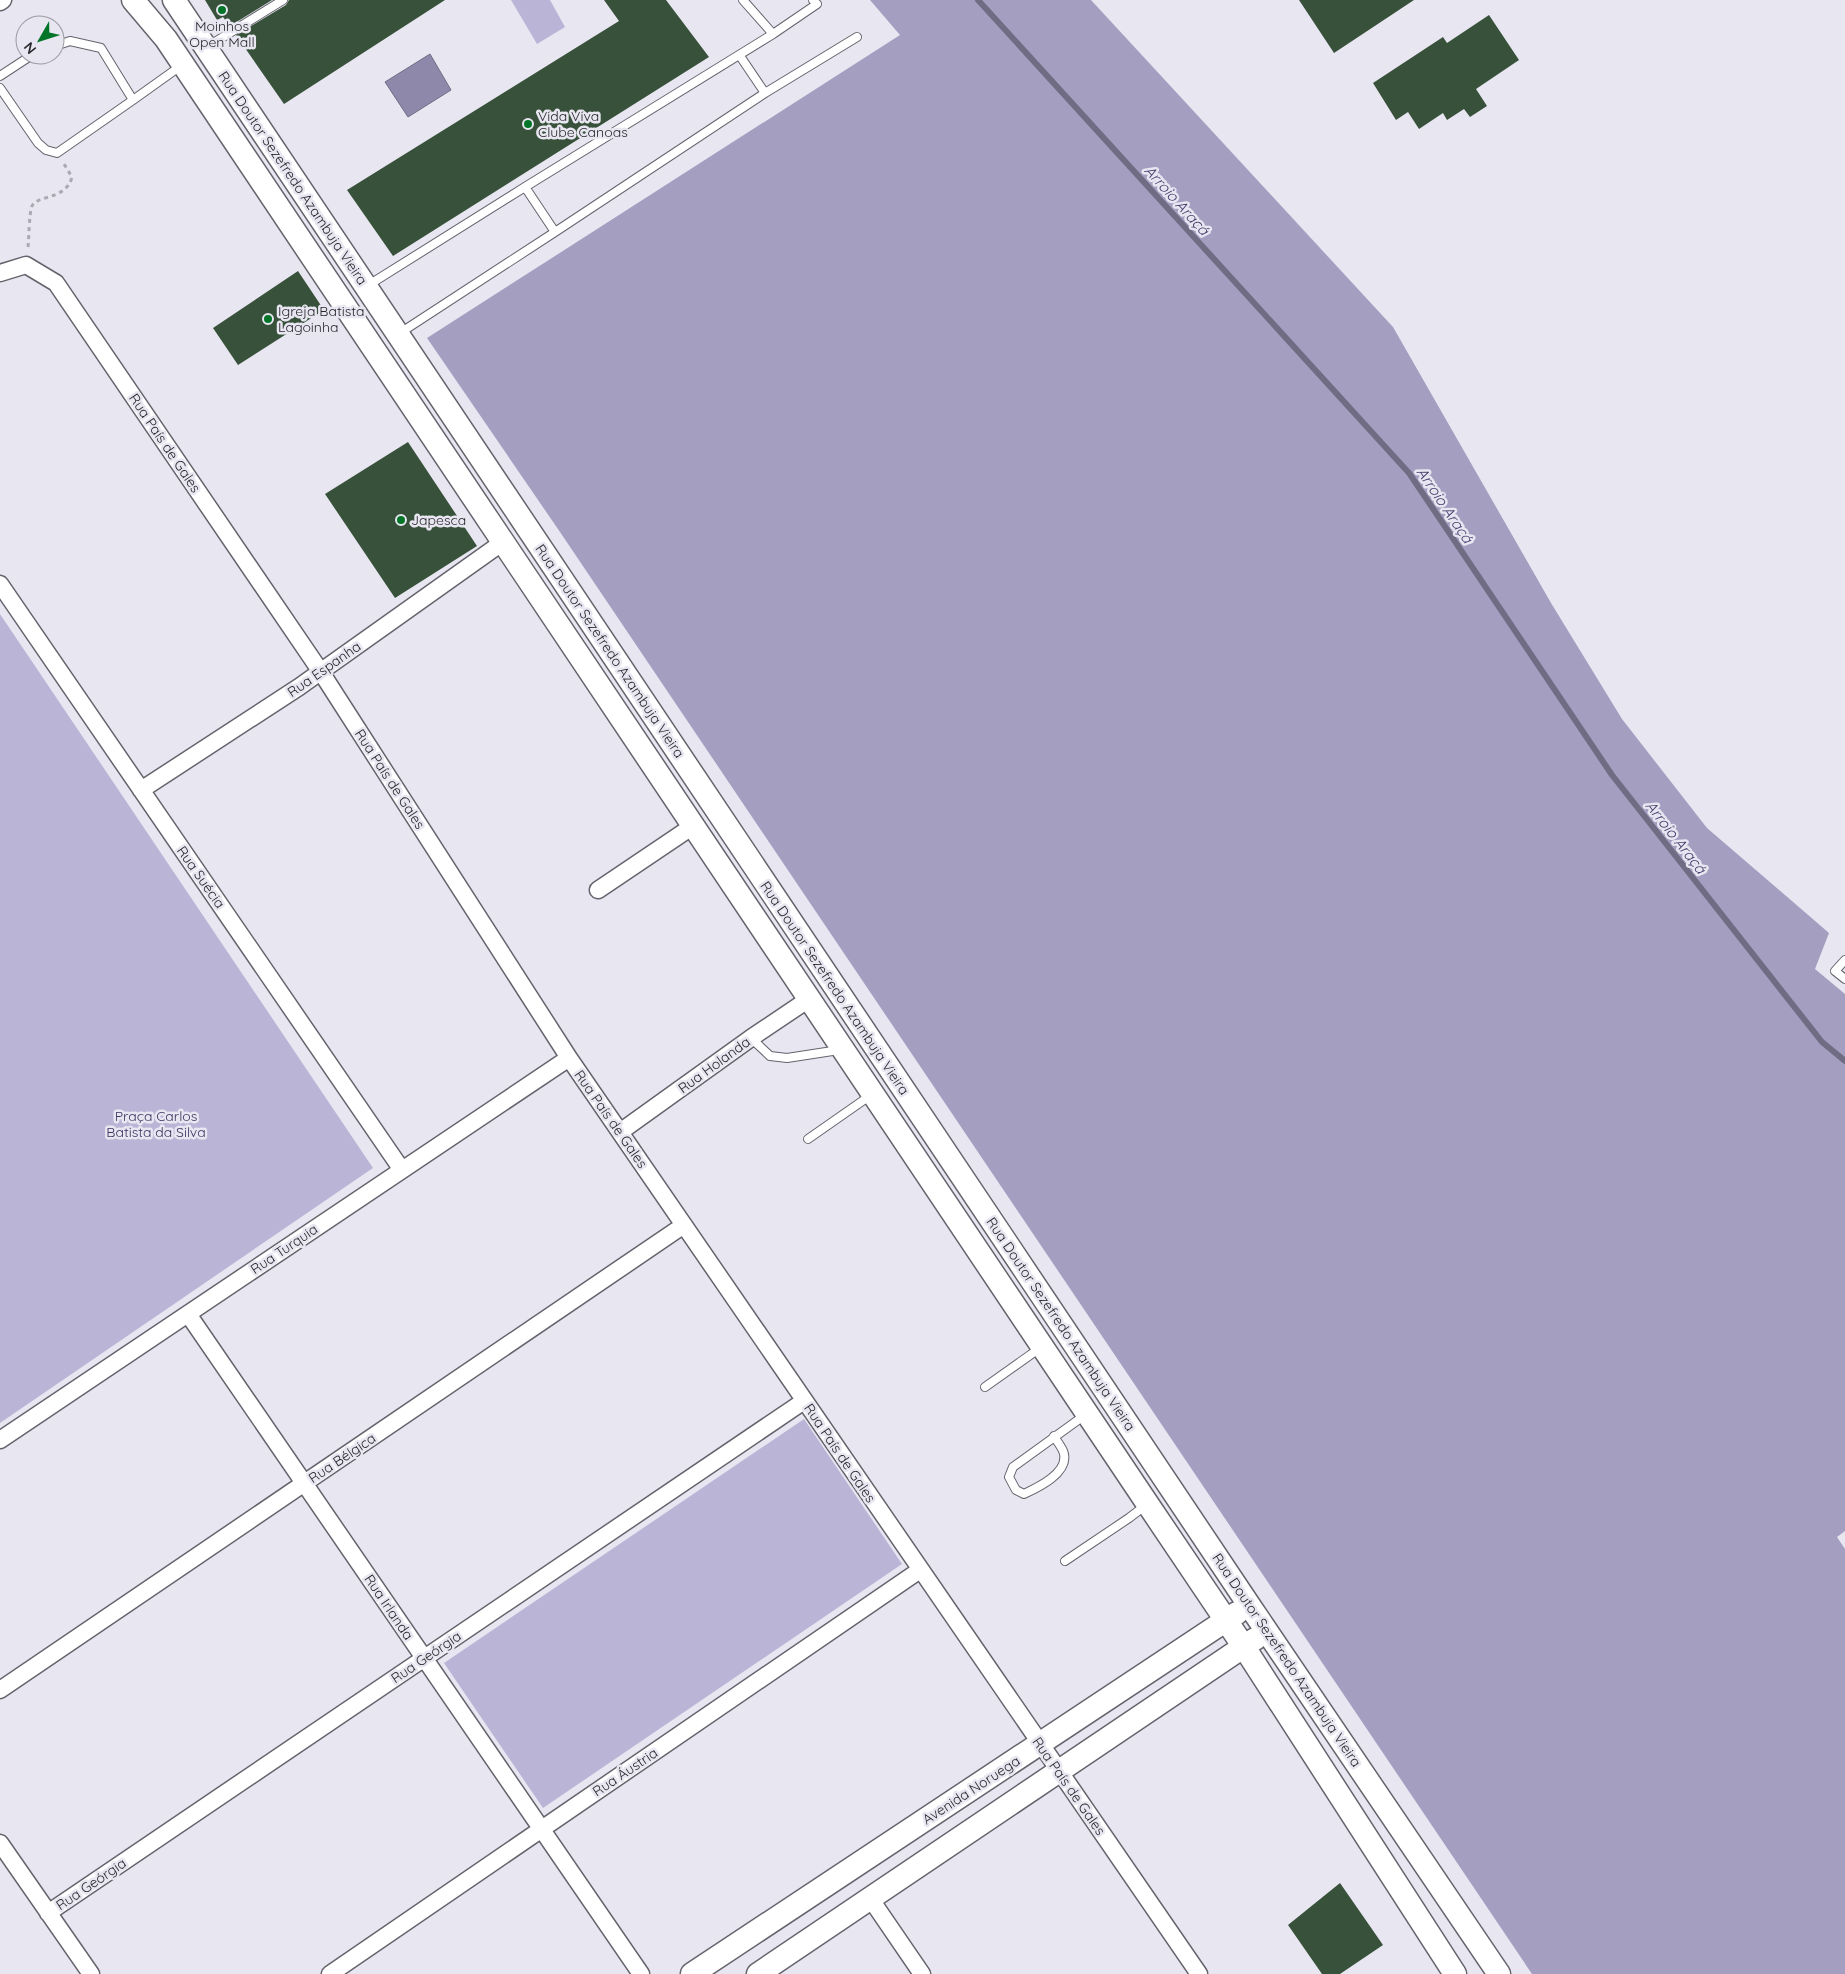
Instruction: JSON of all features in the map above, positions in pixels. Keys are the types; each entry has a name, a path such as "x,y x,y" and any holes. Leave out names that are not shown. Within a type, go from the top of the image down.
{"main road":[{"name":"Rua Doutor Sezefredo Azambuja Vieira","path":"133,0 166,39 1148,1503 1244,1647 1455,1974"},
{"name":"Rua Doutor Sezefredo Azambuja Vieira","path":"174,0 1249,1605 1499,1974"},
{"name":"Avenida Noruega","path":"692,1974 1249,1605"},
{"path":"758,1974 1267,1631"}],"street":[{"path":"0,273 26,265"},
{"name":"Rua País de Gales","path":"26,265 56,283 320,672 569,1058 1058,1772 1199,1974"},
{"name":"Rua Espanha","path":"142,790 320,672 502,542"},
{"name":"Rua Suécia","path":"0,584 402,1170"},
{"path":"598,890 693,826"},
{"name":"Rua Holanda","path":"620,1132 809,999"},
{"name":"Rua Turquia","path":"0,1440 569,1058"},
{"name":"Rua Bélgica","path":"0,1690 684,1225"},
{"name":"Rua Irlanda","path":"188,1314 641,1974"},
{"name":"Rua Geórgia","path":"48,1913 804,1401"},
{"name":"Rua Áustria","path":"330,1974 920,1570"},
{"path":"0,1843 91,1974"},
{"path":"870,1898 922,1974"}],"lane":[{"path":"206,48 283,0"},
{"path":"743,0 773,34"},
{"path":"366,287 740,56 817,4 813,0"},
{"path":"398,334 765,93 857,37"},
{"path":"65,43 70,41 100,48 133,100"},
{"path":"740,56 765,93"},
{"path":"0,76 17,65"},
{"path":"0,88 38,143 46,150 57,153 183,65"},
{"path":"525,188 555,232"},
{"path":"1845,960 1835,971 1845,979"},
{"path":"751,1038 770,1056 786,1058 842,1049"},
{"path":"808,1139 873,1094"},
{"path":"985,1387 1042,1346"},
{"path":"1054,1436 1064,1452 1065,1464 1059,1472 1033,1490 1024,1494 1016,1490 1010,1477 1013,1467 1054,1436 1087,1414"},
{"path":"1065,1561 1148,1503"}],"path":[{"path":"26,265 32,206 39,199 49,198 64,190 71,183 72,177 57,153"}],"green space":[{"path":"511,0 550,0 565,27 537,44"},
{"name":"Praça Carlos Batista da Silva","path":"0,614 373,1168 0,1423"},
{"path":"804,1419 902,1564 543,1808 444,1663"}],"shaded area":[{"path":"870,0 1091,0 1393,327 1551,603 1622,719 1707,828 1829,933 1815,969 1845,994 1845,1531 1837,1537 1845,1549 1845,1974 1532,1974 560,532 427,338 900,35"},
{"path":"430,54 451,90 408,117 385,82"}],"building":[{"path":"205,0 272,0 230,26 223,17 217,20"},
{"path":"289,0 445,0 284,104 236,35 286,5"},
{"name":"Vida Viva Clube Canoas","path":"604,0 666,0 709,57 393,256 347,190 619,21"},
{"path":"1299,0 1414,0 1334,53"},
{"path":"1489,15 1519,60 1476,89 1487,106 1470,117 1464,109 1447,120 1443,113 1419,129 1408,112 1396,120 1373,83 1443,37 1447,43"},
{"name":"Igreja Batista Lagoinha","path":"298,271 324,310 238,365 213,328"},
{"name":"Japesca","path":"408,442 477,546 395,598 325,494"},
{"path":"1340,1883 1383,1945 1340,1974 1322,1974 1288,1925"}],"waterway":[{"name":"Arroio Araçá","path":"978,0 1409,473 1612,775 1822,1042 1845,1061"}],"place":[{"name":"Moinhos Open Mall","path":"222,10"},
{"name":"Vida Viva Clube Canoas","path":"528,124"},
{"name":"Igreja Batista Lagoinha","path":"268,319"},
{"name":"Japesca","path":"401,520"}]}
